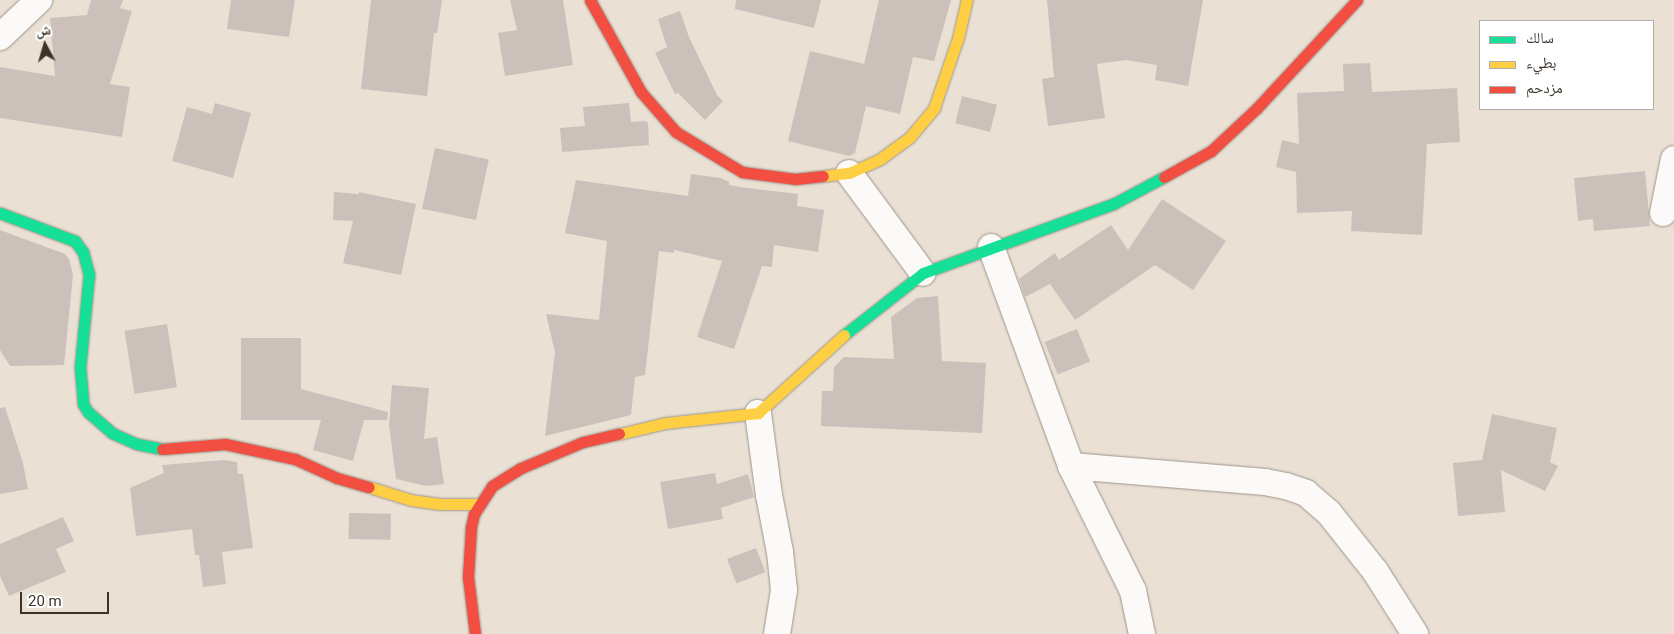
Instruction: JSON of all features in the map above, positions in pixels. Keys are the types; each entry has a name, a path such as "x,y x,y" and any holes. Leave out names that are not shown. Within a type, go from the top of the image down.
{"street":[{"path":"0,37 39,0"},
{"path":"590,0 641,92 676,132 742,172 794,179 849,173 880,159 902,143 934,108 958,38 967,0"},
{"path":"475,634 468,577 471,527 474,514 492,486 521,468 583,442 665,423 758,413 811,367 854,326 923,273 1115,202 1211,151 1257,108 1357,0"},
{"path":"1663,213 1674,159"},
{"path":"849,173 923,273"},
{"path":"0,213 74,240 83,252 89,274 80,368 83,404 88,412 112,433 137,444 168,450 225,444 295,459 337,478 411,500 440,504 480,504"},
{"path":"991,247 1071,466 1133,591 1142,634"},
{"path":"758,413 769,495 780,552 784,590 777,634"},
{"path":"1071,466 1264,482 1286,486 1306,493 1329,513 1375,572 1415,634"}],"building":[{"path":"91,0 123,0 120,8 132,11 110,84 130,87 122,137 0,118 0,67 55,76 50,18 87,15"},
{"path":"231,0 295,0 289,37 227,29"},
{"path":"371,0 442,0 437,33 434,33 427,96 361,89"},
{"path":"510,0 563,0 573,65 505,76 498,33 517,30"},
{"path":"736,0 821,0 814,28 735,9"},
{"path":"879,0 951,0 934,61 913,57 900,114 866,106 855,153 849,156 788,141 810,51 864,64"},
{"path":"1047,0 1203,0 1188,86 1155,80 1157,65 1126,60 1097,64 1105,118 1048,126 1042,79 1054,77"},
{"path":"680,11 689,37 717,95 723,101 705,120 678,93 675,94 655,53 667,47 658,19"},
{"path":"1370,63 1372,92 1457,88 1460,142 1427,144 1422,235 1351,231 1352,211 1297,213 1296,172 1276,167 1282,140 1299,144 1297,93 1344,91 1343,64"},
{"path":"962,96 997,105 990,132 955,123"},
{"path":"215,103 251,113 233,178 172,161 187,107 212,114"},
{"path":"629,103 631,122 646,121 648,123 649,145 562,152 560,128 585,126 583,107"},
{"path":"435,148 489,159 476,220 422,209"},
{"path":"1645,171 1650,226 1594,231 1593,219 1578,221 1574,178"},
{"path":"691,174 721,178 729,182 729,185 798,194 797,206 824,210 818,252 774,245 772,267 762,266 734,349 697,337 722,261 674,250 674,253 659,251 645,375 635,377 631,415 545,436 555,352 546,314 599,320 607,241 565,233 576,180 688,196"},
{"path":"334,192 359,194 359,192 416,204 401,275 343,263 353,221 333,220"},
{"path":"1162,199 1226,241 1193,290 1155,265 1075,320 1050,284 1025,297 1019,279 1055,253 1059,260 1111,225 1128,250"},
{"path":"0,230 65,254 69,259 73,275 64,365 10,366 0,350"},
{"path":"938,296 942,361 986,363 982,433 821,426 822,391 833,391 834,367 844,357 894,359 891,317 917,298"},
{"path":"167,324 177,387 135,394 125,331"},
{"path":"1077,329 1090,361 1058,375 1045,342"},
{"path":"241,338 301,338 301,389 388,412 387,420 364,420 353,461 313,450 321,420 241,420"},
{"path":"392,385 429,388 424,439 437,437 444,484 426,486 396,479 389,425"},
{"path":"5,407 23,463 28,489 0,494 0,408"},
{"path":"1492,414 1557,428 1550,462 1558,466 1545,491 1501,470 1505,512 1458,516 1453,463 1482,460"},
{"path":"224,460 237,462 238,474 243,474 253,548 222,552 226,584 203,587 199,555 195,555 192,529 136,536 130,488 164,473 162,465"},
{"path":"715,473 717,484 748,474 754,497 721,508 723,519 668,529 660,482"},
{"path":"349,513 391,514 391,540 349,539"},
{"path":"63,517 74,541 56,549 66,572 9,596 0,576 0,544"},
{"path":"756,548 765,572 736,583 727,559"}],"traffic: fast":[{"path":"844,335 923,273 1115,203 1164,177"},
{"path":"0,213 75,241 83,252 89,274 80,367 83,404 88,412 112,433 137,444 162,449"}],"traffic: slow":[{"path":"823,176 849,173 880,159 910,137 934,108 958,38 967,0"},
{"path":"619,434 665,423 758,413 844,335"},
{"path":"369,487 411,500 440,504 480,504"}],"traffic: jam":[{"path":"590,0 641,92 676,132 742,172 795,179 823,176"},
{"path":"1164,177 1211,151 1257,108 1357,0"},
{"path":"475,634 468,577 471,527 474,514 492,486 521,468 583,442 619,434"},
{"path":"162,449 225,444 295,459 337,478 369,487"}]}
